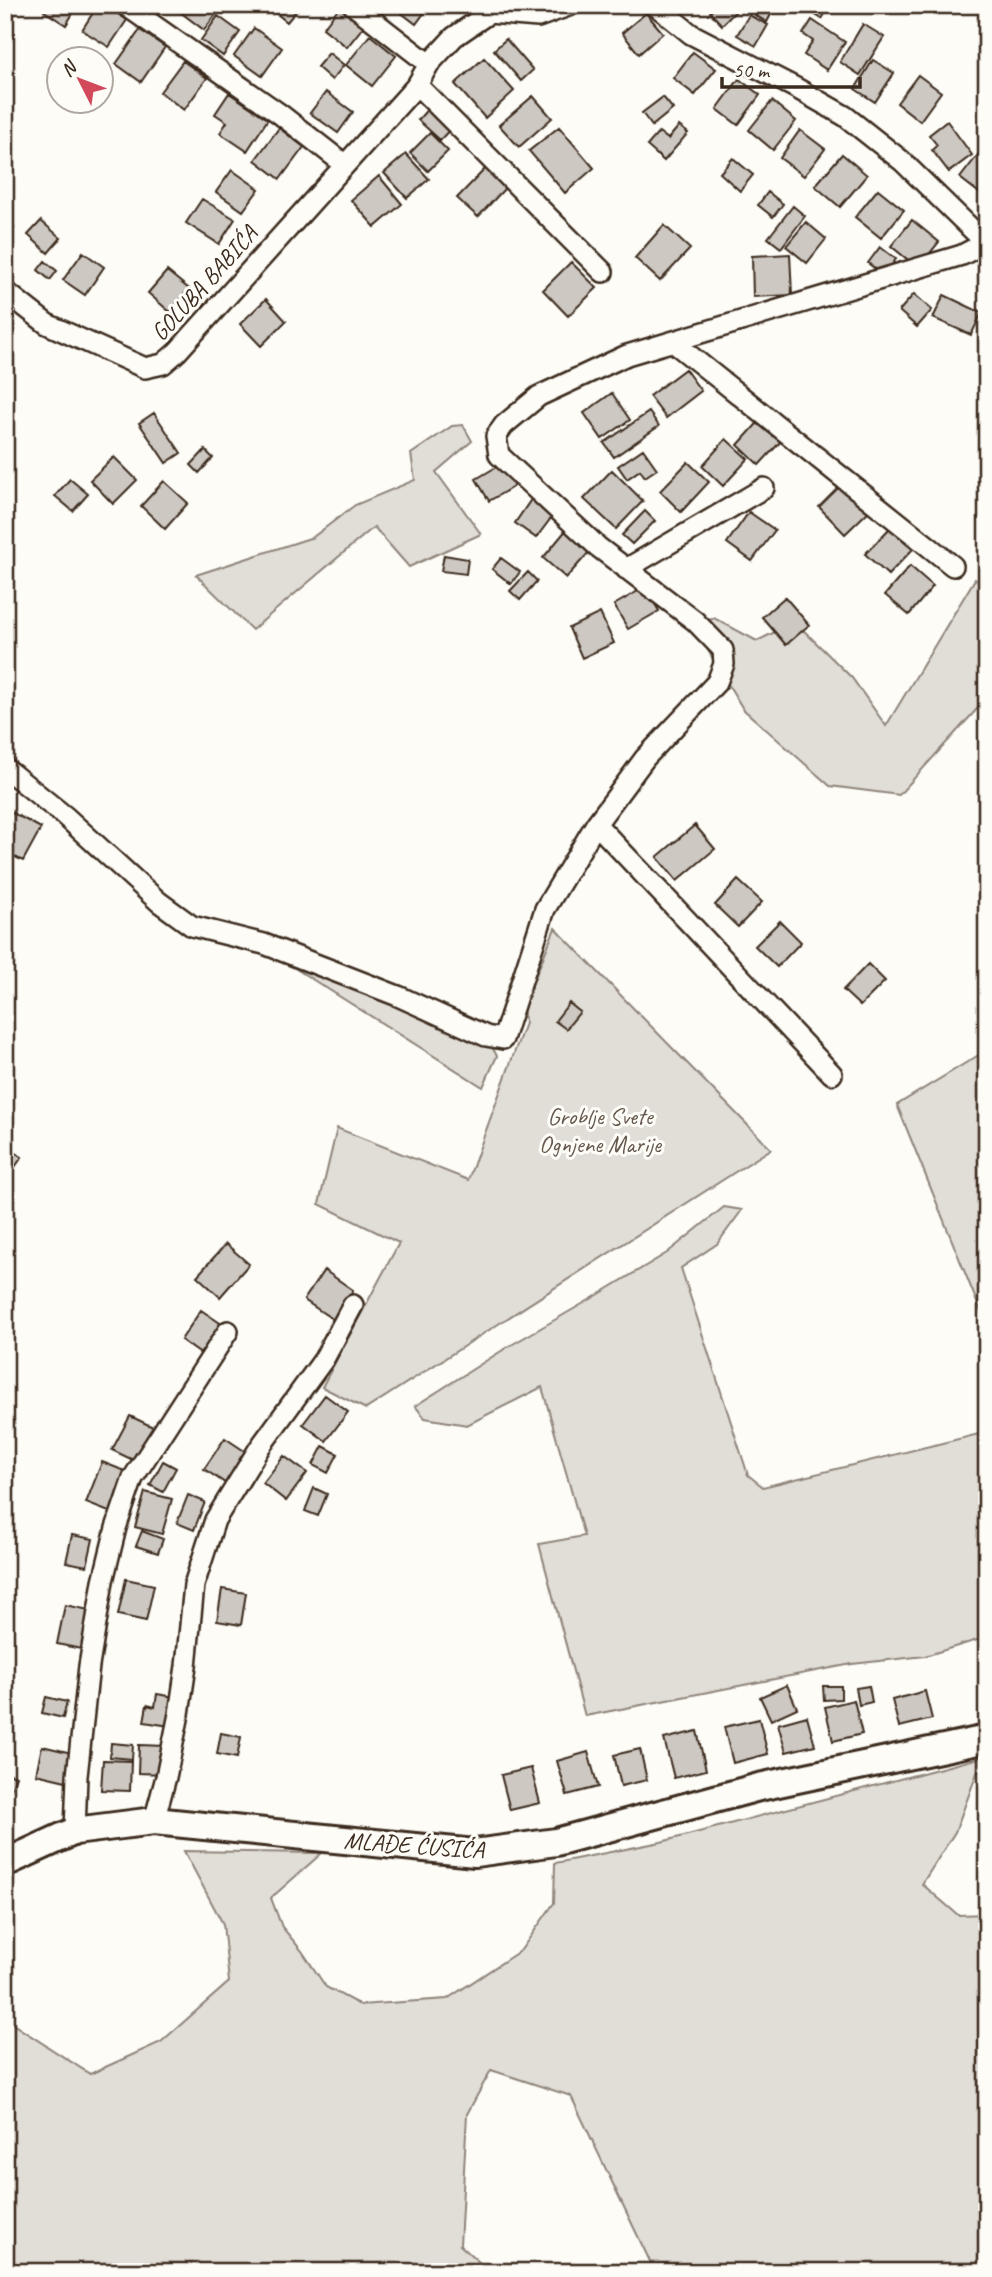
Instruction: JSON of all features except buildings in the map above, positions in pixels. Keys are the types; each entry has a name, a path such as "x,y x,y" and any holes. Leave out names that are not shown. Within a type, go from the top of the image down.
{"street":[{"path":"125,5 280,114 344,164"},
{"path":"353,5 429,64"},
{"name":"GOLUBA BABIĆA","path":"5,291 47,324 145,368 163,364 177,352 417,85 429,64 454,37 489,13 538,17 571,5"},
{"path":"5,768 66,817 159,902 192,926 264,944 398,996 486,1036 503,1039 545,909 596,824 645,758 717,682 724,664 723,650 695,621 598,548 499,455 496,436 504,425 539,396 627,355 962,255 986,244 902,161 845,116 691,34 655,5"},
{"path":"417,85 603,272"},
{"path":"673,342 953,566"},
{"path":"626,569 764,488"},
{"path":"596,824 832,1074"},
{"path":"154,1821 179,1714 194,1584 215,1520 260,1447 324,1359 353,1305"},
{"path":"75,1831 77,1776 89,1666 103,1581 116,1528 133,1478 228,1331"},
{"name":"MLAĐE ĆUSIĆA","path":"5,1863 75,1831 154,1821 475,1853 556,1842 759,1787 987,1739"}],"green space":[{"path":"463,425 472,441 436,472 481,534 409,567 374,527 252,630 196,575 313,537 355,505 415,480 411,454 452,426"},
{"path":"975,579 987,587 987,698 899,795 830,786 743,709 694,627 714,618 757,641 795,622 852,678 886,726"},
{"name":"Groblje Svete Ognjene Marije","path":"555,928 771,1149 366,1409 322,1387 399,1243 319,1204 337,1128 468,1180 525,1023 523,1007"},
{"path":"277,957 486,1036 497,1056 483,1087"},
{"path":"987,1050 987,1327 897,1105"},
{"path":"724,1207 742,1210 717,1244 681,1268 748,1475 763,1487 987,1432 987,1637 925,1656 852,1664 585,1716 539,1544 584,1536 542,1387 467,1425 425,1418 415,1406 506,1348 667,1253"},
{"path":"983,1757 955,1832 922,1884 958,1915 987,1914 987,2272 655,2272 571,2096 491,2070 467,2114 460,2245 490,2272 5,2272 5,2019 90,2074 161,2042 229,1982 223,1924 184,1851 322,1853 271,1898 282,1927 326,1987 360,2005 447,1999 521,1950 554,1903 555,1863 661,1842"}]}
